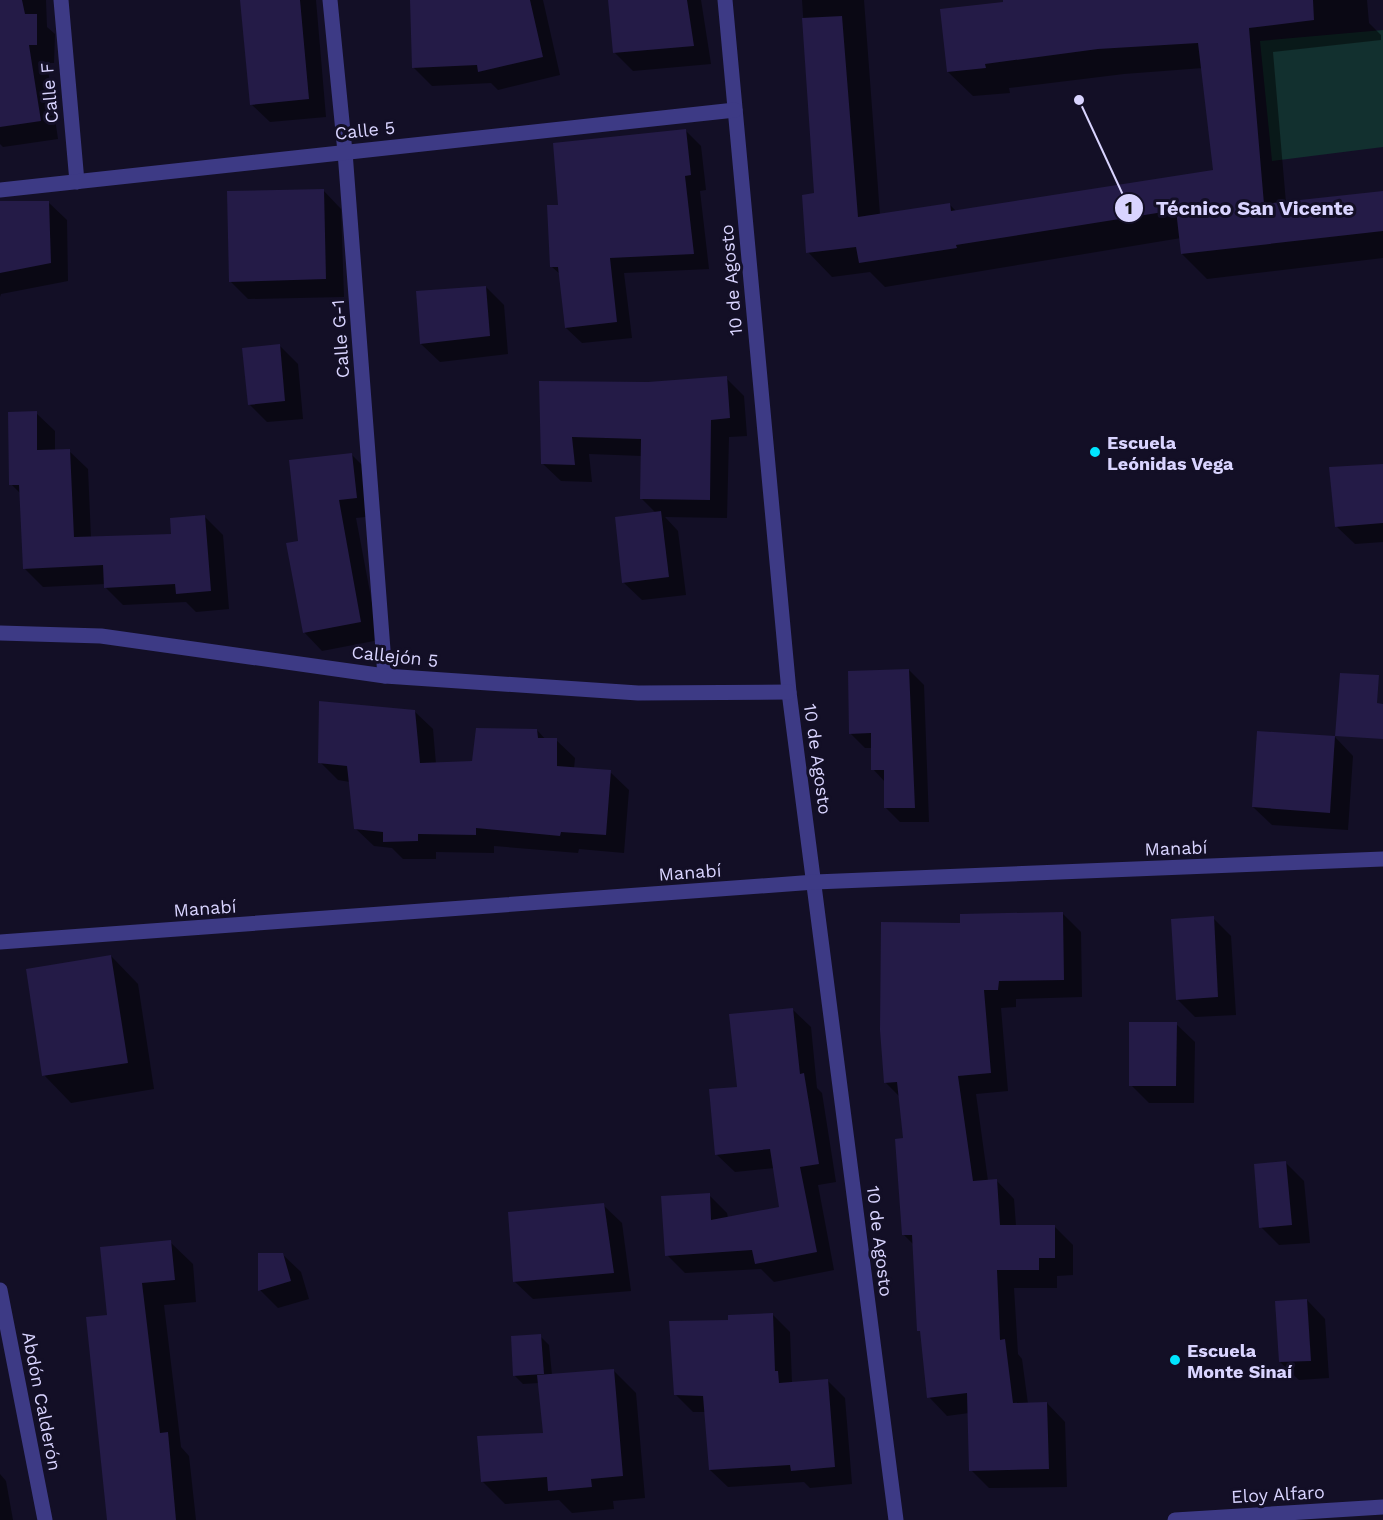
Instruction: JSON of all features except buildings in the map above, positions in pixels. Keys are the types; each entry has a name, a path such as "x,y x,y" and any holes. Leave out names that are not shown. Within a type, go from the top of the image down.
{"street":[{"name":"Calle F","path":"61,0 77,182"},
{"name":"Calle G-1","path":"330,0 345,152 385,676"},
{"name":"10 de Agosto","path":"725,0 789,692 896,1520"},
{"name":"Calle 5","path":"0,190 735,110"},
{"name":"Callejón 5","path":"0,633 100,636 385,676 638,693 789,692"},
{"name":"Manabí","path":"0,942 815,882 1383,859"},
{"name":"Abdón Calderón","path":"0,1290 45,1520"},
{"name":"Eloy Alfaro","path":"1175,1520 1383,1508"}],"green space":[{"path":"1383,30 1383,147 1272,161 1260,41"}],"place":[{"name":"Técnico San Vicente","path":"1079,100"},
{"name":"Escuela Leónidas Vega","path":"1095,452"},
{"name":"Escuela Monte Sinaí","path":"1175,1360"}]}
